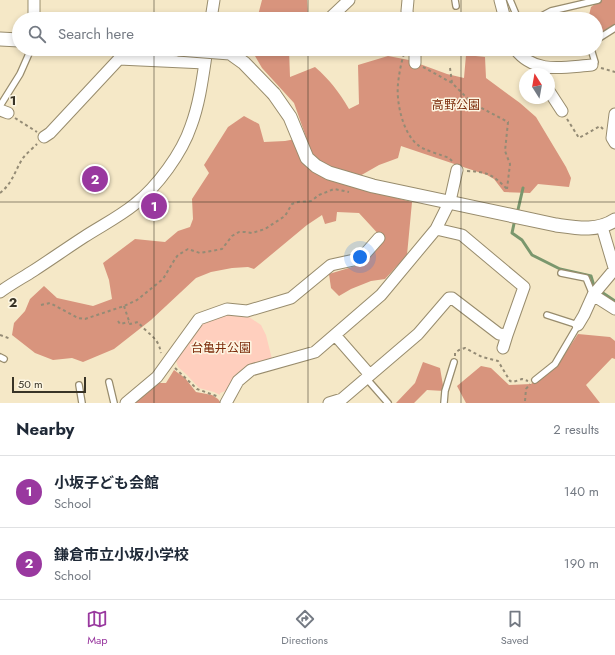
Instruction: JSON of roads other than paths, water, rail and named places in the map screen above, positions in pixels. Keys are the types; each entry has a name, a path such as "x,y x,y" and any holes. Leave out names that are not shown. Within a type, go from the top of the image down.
{"street":[{"path":"34,0 34,12"},
{"path":"212,12 214,0"},
{"path":"336,12 349,0"},
{"path":"407,12 408,0"},
{"path":"500,0 503,12"},
{"path":"0,39 12,40"},
{"path":"0,292 10,284 32,272 120,215 150,190 165,172 180,149 191,127 198,103 206,56"},
{"path":"234,56 244,63 274,94 290,117 307,158 316,166 329,173 371,186 556,225 585,229 608,225 615,220"},
{"path":"415,56 415,63"},
{"path":"521,56 538,68"},
{"path":"44,137 50,133 119,58 205,63"},
{"path":"555,70 592,65"},
{"path":"555,101 562,112"},
{"path":"614,140 615,114"},
{"path":"226,402 238,380 251,370 315,352 382,295 436,229 450,202 457,170"},
{"path":"578,325 593,295 615,270 602,226"},
{"path":"436,229 462,235 524,287 503,348"},
{"path":"126,403 157,378 199,319 227,309 247,311 291,298 331,265 354,260 364,256 379,238"},
{"path":"593,295 615,309"},
{"path":"329,403 342,399 418,334 449,298 452,298 499,334 507,335"},
{"path":"335,335 368,376"}],"lane":[{"path":"510,0 515,12"},
{"path":"550,12 598,0"},
{"path":"603,36 615,28"},
{"path":"3,110 28,56"},
{"path":"592,65 592,63 595,62 593,56"},
{"path":"561,273 586,278 593,295"},
{"path":"533,380 555,364 578,325 547,315"},
{"path":"444,403 445,391 454,362"},
{"path":"368,376 388,403"},
{"path":"109,382 114,403"},
{"path":"79,385 82,403"}],"waterway":[{"path":"517,214 523,188"},
{"path":"515,219 512,233 522,240 532,255 560,269 591,276 594,286 596,287"},
{"path":"600,291 615,301"}],"place":[{"name":"鎌倉市立小坂小学校","path":"95,179"},
{"name":"小坂子ども会館","path":"154,206"}],"park label":[{"name":"高野公園","path":"456,105"},
{"name":"台亀井公園","path":"221,348"}]}
